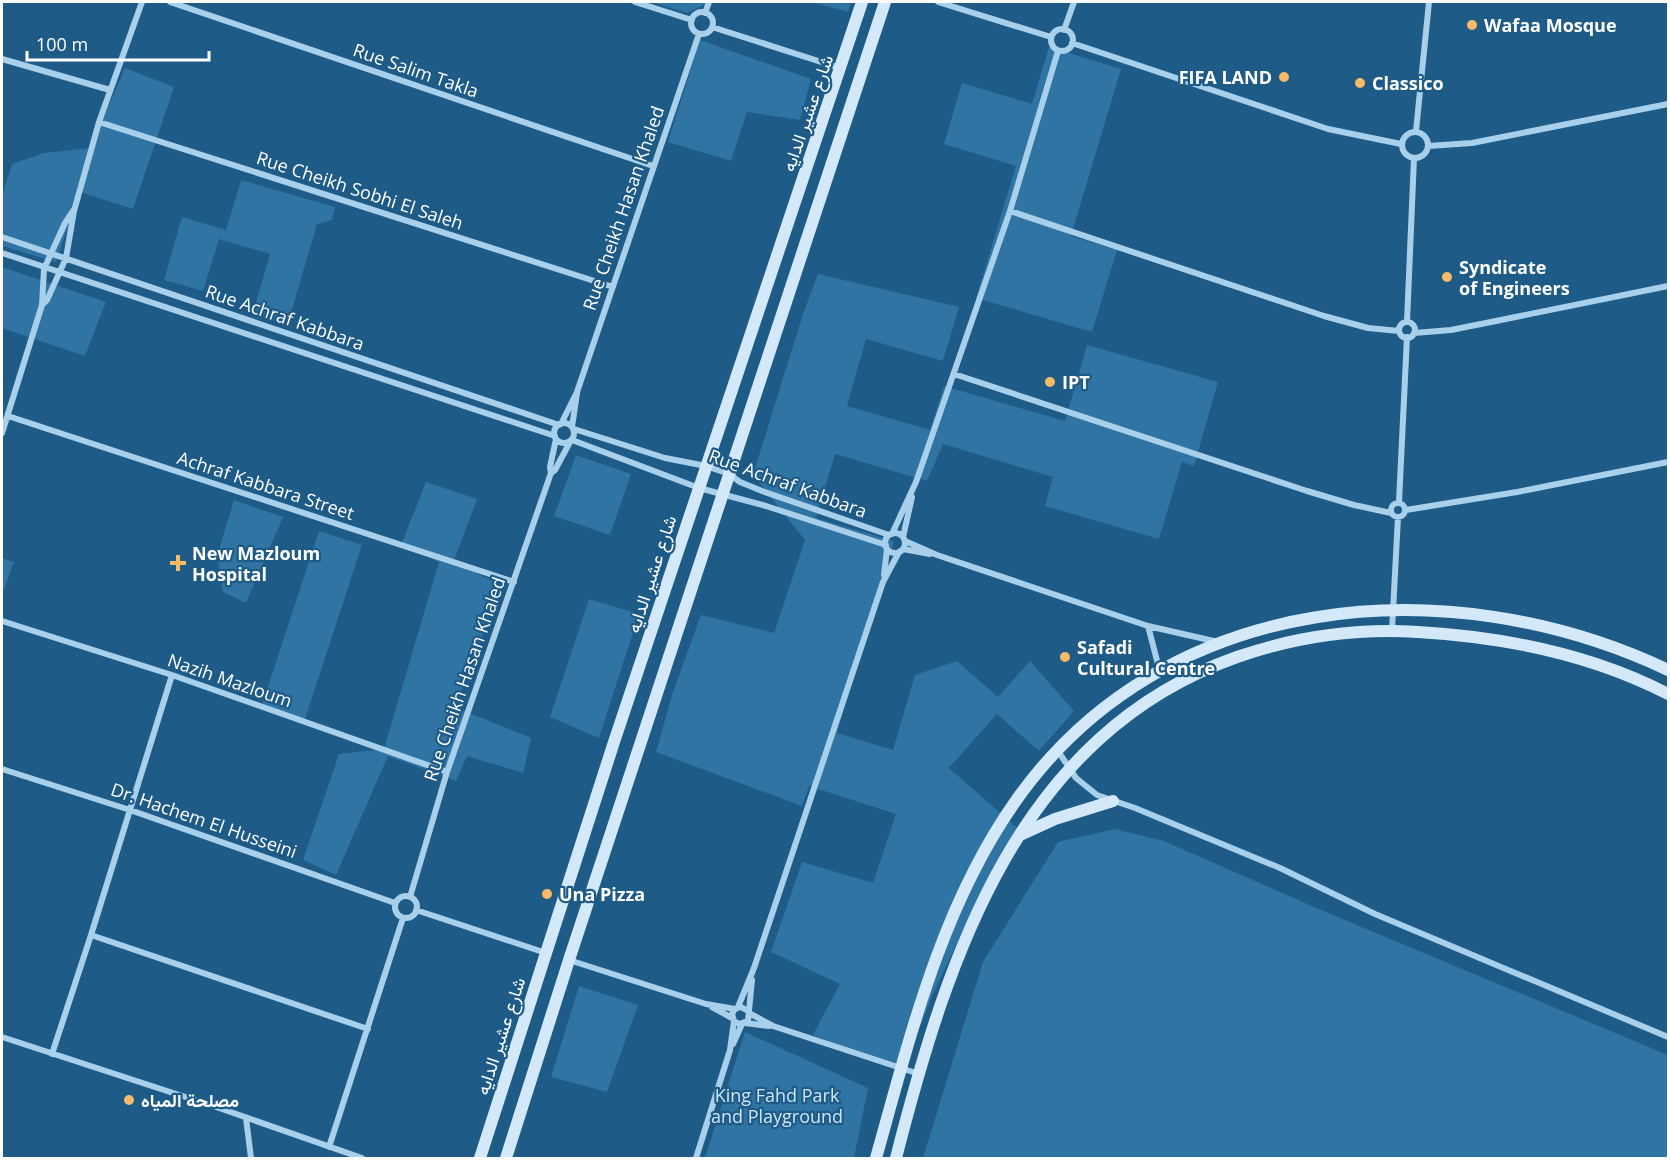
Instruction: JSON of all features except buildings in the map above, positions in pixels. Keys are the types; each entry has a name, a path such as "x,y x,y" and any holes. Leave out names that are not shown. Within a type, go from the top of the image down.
{"street":[{"path":"42,305 47,300 66,258 74,211 99,122 142,2"},
{"name":"Rue Salim Takla","path":"170,2 653,166"},
{"path":"635,2 692,20"},
{"path":"705,13 709,2"},
{"name":"شارع عشير الدايه","path":"480,1158 706,466 862,2"},
{"path":"506,1158 569,960 885,2"},
{"path":"938,2 1051,37"},
{"path":"1064,30 1074,2"},
{"path":"1416,131 1429,2"},
{"path":"692,20 700,13 705,13"},
{"path":"692,20 694,31 699,34 709,32 712,21 705,13"},
{"path":"712,27 841,68"},
{"path":"1064,30 1072,35 1072,44 1064,52 1058,51 1051,45 1051,37 1053,32 1064,30"},
{"name":"Rue Cheikh Hasan Khaled","path":"560,424 577,392 699,34"},
{"path":"1072,44 1328,129 1401,144"},
{"path":"883,582 886,547 890,534 916,482 954,374 1010,211 1058,51"},
{"path":"2,59 110,90"},
{"path":"1428,146 1472,143 1668,104"},
{"name":"Rue Cheikh Sobhi El Saleh","path":"99,122 613,287"},
{"path":"1416,131 1427,139 1428,146 1421,157 1414,158 1402,151 1401,144 1403,137 1416,131"},
{"path":"1407,322 1414,158"},
{"path":"2,433 42,305 44,269 67,220 74,211"},
{"path":"1010,211 1324,316 1368,328 1399,331 1407,337"},
{"name":"Rue Achraf Kabbara","path":"2,237 560,424"},
{"name":"Rue Achraf Kabbara","path":"2,253 44,269 555,438"},
{"path":"1407,337 1414,333 1481,324 1668,286"},
{"path":"1399,331 1400,326 1407,322"},
{"path":"1407,322 1414,326 1414,333"},
{"path":"1399,502 1407,337"},
{"path":"954,374 1307,491 1394,515 1405,514 1406,510 1516,492 1668,462"},
{"name":"Rue Cheikh Hasan Khaled","path":"573,428 577,392"},
{"name":"Achraf Kabbara Street","path":"8,416 514,582"},
{"path":"565,423 573,428 571,441 562,443 555,438 555,429 560,424 565,423"},
{"name":"Rue Achraf Kabbara","path":"573,428 651,454 706,466 729,474 749,486 890,534"},
{"name":"Rue Cheikh Hasan Khaled","path":"410,897 447,772 551,473 555,438"},
{"name":"Rue Cheikh Hasan Khaled","path":"551,473 555,471 571,441"},
{"name":"Rue Achraf Kabbara","path":"571,441 699,488 766,506 886,547"},
{"path":"730,1050 736,1008 754,968 883,582 901,551 916,482"},
{"path":"1399,502 1406,510"},
{"path":"1392,630 1394,515 1392,505 1399,502"},
{"path":"890,534 896,533 937,555 1148,626 1221,643"},
{"path":"886,547 891,551 937,555"},
{"path":"876,1158 941,946 968,883 985,851 1015,802 1058,750 1104,709 1160,672 1221,643 1256,630 1333,614 1393,609 1475,615 1544,627 1604,644 1668,670"},
{"name":"Nazih Mazloum","path":"2,621 172,675 447,772"},
{"path":"1148,626 1160,672"},
{"path":"896,1158 919,1074 965,940 994,879 1019,836 1042,801 1068,769 1097,740 1132,711 1176,684 1221,663 1262,649 1345,633 1392,630 1461,635 1540,647 1628,675 1668,694"},
{"path":"52,1054 172,675"},
{"path":"1058,750 1068,769 1084,786 1097,795 1280,868 1375,914 1668,1037"},
{"name":"Dr. Hachem El Husseini","path":"2,769 130,810 395,903"},
{"path":"1019,836 1055,819 1113,801"},
{"path":"400,897 410,897 416,902 416,910 411,916 403,918 397,914 395,903 400,897"},
{"path":"416,910 546,953"},
{"path":"329,1147 403,918"},
{"path":"91,935 368,1029"},
{"path":"569,960 706,1004 741,1007 773,1026 919,1074"},
{"path":"696,1158 730,1050 744,1024 748,1021 754,968"},
{"path":"706,1004 744,1024 773,1026"},
{"path":"2,1037 362,1158"},
{"path":"246,1118 251,1158"}],"green space":[{"path":"651,2 710,2 687,13"},
{"path":"813,2 851,2 848,12"},
{"path":"700,40 811,79 800,120 747,112 731,161 668,142"},
{"path":"1049,47 1121,69 1071,236 1117,250 1092,332 976,298 1016,166 944,144 962,83 1032,104"},
{"path":"125,68 174,87 133,209 80,192 56,262 2,246 2,195 12,164 44,153 90,148"},
{"path":"241,180 335,207 332,220 317,224 288,323 253,313 270,254 219,239 203,291 164,280 182,217 226,230"},
{"path":"2,267 106,302 85,356 2,328"},
{"path":"818,274 959,307 943,361 866,339 847,406 930,430 944,386 1065,421 1087,345 1218,382 1194,466 1182,462 1159,539 1045,506 1053,477 943,444 927,481 835,454 816,518 894,541 837,733 893,750 915,675 957,661 998,697 1030,661 1074,711 1039,751 997,714 949,768 1022,832 968,920 933,994 903,1070 813,1035 840,984 771,952 802,862 873,883 896,814 809,786 802,806 656,752 672,695 701,615 774,633 805,540 753,475 803,314"},
{"path":"576,455 631,474 610,535 554,516"},
{"path":"426,482 477,499 453,563 502,585 455,707 531,738 523,773 467,756 456,781 388,756 336,875 303,860 339,754 384,749 439,562 401,545"},
{"path":"234,500 283,517 246,603 223,592 217,556"},
{"path":"319,531 362,545 304,722 261,708"},
{"path":"2,558 14,562 2,595"},
{"path":"589,599 639,614 599,738 550,717"},
{"path":"1115,829 1164,841 1321,910 1668,1055 1668,1158 923,1158 983,962 1058,842"},
{"path":"579,986 638,1005 607,1092 551,1077"},
{"name":"King Fahd Park and Playground","path":"745,1032 868,1088 854,1158 705,1158"}],"place":[{"name":"Wafaa Mosque","path":"1472,25"},
{"name":"FIFA LAND","path":"1284,77"},
{"name":"Classico","path":"1360,83"},
{"name":"Syndicate of Engineers","path":"1447,277"},
{"name":"IPT","path":"1050,382"},
{"name":"New Mazloum Hospital","path":"178,563"},
{"name":"Safadi Cultural Centre","path":"1065,657"},
{"name":"Una Pizza","path":"547,894"},
{"name":"مصلحة المياه","path":"129,1100"}]}
